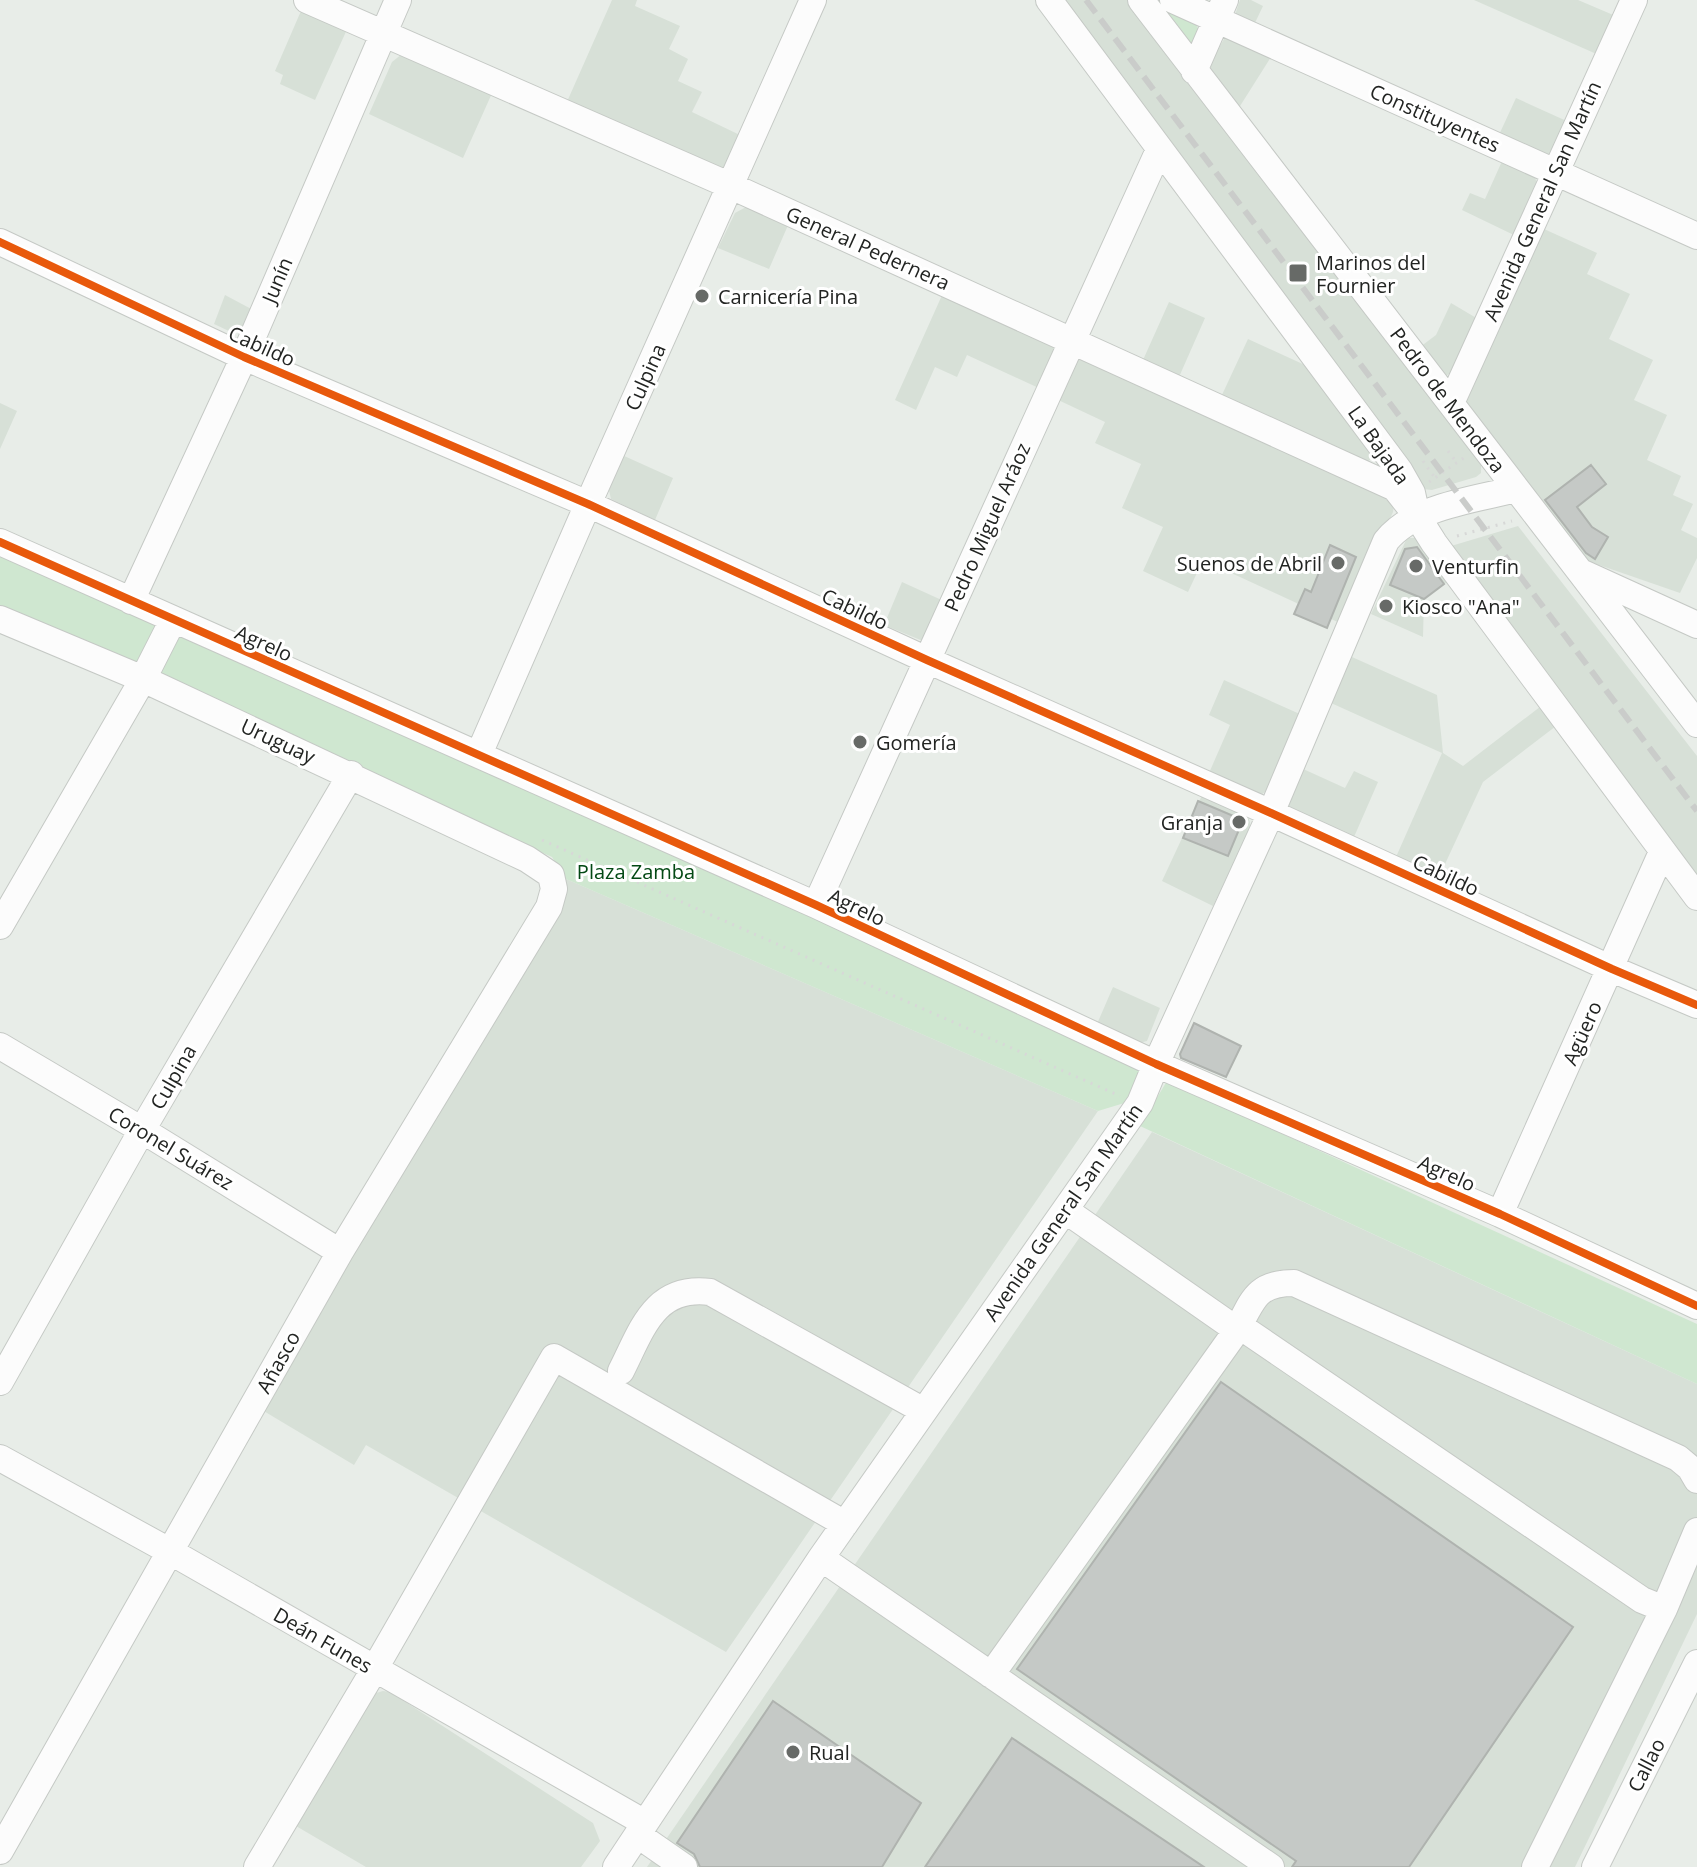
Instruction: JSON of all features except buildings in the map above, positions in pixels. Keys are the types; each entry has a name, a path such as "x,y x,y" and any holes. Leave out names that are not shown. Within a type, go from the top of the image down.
{"street":[{"name":"General Pedernera","path":"307,0 1072,340 1395,488 1414,504"},
{"name":"Junín","path":"131,601 244,357 398,0"},
{"name":"Culpina","path":"479,754 813,0"},
{"name":"La Bajada","path":"1049,0 1399,470 1434,543 1697,897"},
{"name":"Pedro de Mendoza","path":"1141,0 1697,724"},
{"name":"Constituyentes","path":"1173,0 1221,9 1555,172 1697,236"},
{"name":"Avenida General San Martín","path":"1451,403 1634,0"},
{"path":"1194,71 1221,9"},
{"name":"Pedro Miguel Aráoz","path":"816,905 1159,150"},
{"name":"Cabildo","path":"0,242 244,357 588,504 927,660 1697,1005"},
{"name":"Avenida General San Martín","path":"616,1867 821,1558 1140,1103 1271,813 1386,541 1414,504 1516,489"},
{"name":"Agrelo","path":"0,542 816,905 1156,1064 1500,1214 1697,1306"},
{"path":"1577,569 1697,625"},
{"name":"Uruguay","path":"0,619 143,679 351,774 527,859 551,875"},
{"path":"0,926 143,679 173,620"},
{"name":"Culpina","path":"0,1382 142,1130 351,774"},
{"name":"Agüero","path":"1500,1214 1662,852"},
{"name":"Añasco","path":"0,1851 340,1252 549,907 554,889 551,875"},
{"name":"Coronel Suárez","path":"0,1046 340,1252"},
{"path":"1065,1210 1237,1330 1247,1331 1642,1600 1664,1609"},
{"path":"991,1675 1237,1330 1258,1291 1277,1283 1294,1283 1678,1458 1690,1468 1697,1480"},
{"path":"621,1371 651,1312 661,1302 698,1290 710,1292 924,1411"},
{"path":"257,1867 554,1357 845,1524"},
{"name":"Deán Funes","path":"0,1458 171,1552 642,1829 684,1867"},
{"path":"1535,1867 1664,1609 1697,1531"},
{"path":"821,1558 1271,1867"},
{"name":"Callao","path":"1595,1867 1688,1702 1697,1663"}],"path":[{"path":"1414,504 1435,478 1481,443"},
{"path":"1448,451 1457,463"},
{"path":"1423,461 1435,478"},
{"path":"1434,543 1537,516"},
{"path":"541,840 1131,1101"}],"shaded area":[{"path":"612,0 637,0 635,6 680,26 669,49 688,59 678,81 702,92 692,112 744,137 724,170 566,104"},
{"path":"1057,0 1137,0 1481,459 1481,473 1432,490 1423,489"},
{"path":"1240,0 1251,0 1263,6 1253,27 1235,15"},
{"path":"1474,0 1578,0 1618,17 1601,56"},
{"path":"304,4 349,25 315,100 280,84 283,75 275,71"},
{"path":"1229,38 1271,57 1235,114 1211,83 1209,66 1224,39"},
{"path":"402,54 493,91 463,158 369,114 392,62"},
{"path":"1516,98 1571,123 1552,159 1498,137"},
{"path":"1503,159 1535,177 1537,184 1518,237 1462,210 1470,193 1485,199"},
{"path":"746,207 789,223 769,269 718,248 735,213"},
{"path":"1544,229 1597,253 1587,274 1630,294 1609,339 1653,360 1634,400 1667,415 1647,460 1681,476 1673,495 1693,504 1681,530 1697,538 1697,558 1680,593 1576,557 1465,404"},
{"path":"943,293 1054,345 1057,350 1043,390 967,355 957,377 935,367 916,410 895,400"},
{"path":"225,295 259,313 246,330 231,332 214,324"},
{"path":"1169,302 1205,318 1179,377 1143,360"},
{"path":"1451,303 1478,319 1445,377 1416,350 1436,335"},
{"path":"1248,339 1307,366 1371,450 1370,460 1367,462 1221,397"},
{"path":"1077,358 1389,492 1394,504 1393,512 1342,624 1203,560 1188,592 1143,571 1163,527 1122,508 1141,464 1095,443 1105,422 1056,399"},
{"path":"0,403 17,411 0,449"},
{"path":"622,455 673,478 655,520 611,499 608,486"},
{"path":"1518,526 1697,756 1697,887 1441,549"},
{"path":"1407,538 1418,538 1453,578 1424,599 1423,637 1371,614"},
{"path":"902,582 946,602 923,641 884,625"},
{"path":"1352,657 1437,695 1443,753 1463,766 1545,703 1560,723 1483,782 1439,877 1396,857 1442,753 1331,703"},
{"path":"1224,680 1302,715 1267,791 1262,794 1209,773 1230,725 1209,715"},
{"path":"1301,768 1345,788 1354,771 1378,782 1354,837 1289,808 1287,803"},
{"path":"1204,791 1246,812 1250,822 1250,829 1213,906 1162,881"},
{"path":"566,879 1098,1111 726,1652 366,1445 354,1465 262,1410 566,894"},
{"path":"1113,987 1160,1008 1147,1041 1139,1043 1097,1024"},
{"path":"1152,1132 1697,1384 1697,1614 1575,1867 647,1867"},
{"path":"390,1692 593,1823 600,1841 581,1867 366,1867 296,1826 376,1693"}],"green space":[{"path":"1163,9 1193,18 1199,31 1192,44"},
{"path":"0,550 164,624 146,660 134,663 0,610"},
{"name":"Plaza Zamba","path":"179,636 601,816 1144,1064 1131,1101 1098,1111 566,879 552,857 158,678"},
{"path":"1167,1081 1697,1324 1697,1384 1140,1126"}],"railway":[{"path":"1086,0 1697,811"}],"cycle path":[{"path":"0,242 244,357 588,504 927,660 1697,1005"},
{"path":"0,542 816,905 1156,1064 1500,1214 1697,1306"}],"place":[{"name":"Marinos del Fournier","path":"1298,273"},
{"name":"Carnicería Pina","path":"702,296"},
{"name":"Suenos de Abril","path":"1338,563"},
{"name":"Venturfin","path":"1416,566"},
{"name":"Kiosco \"Ana\"","path":"1386,606"},
{"name":"Gomería","path":"860,742"},
{"name":"Granja","path":"1239,822"},
{"name":"Rual","path":"793,1752"}]}
